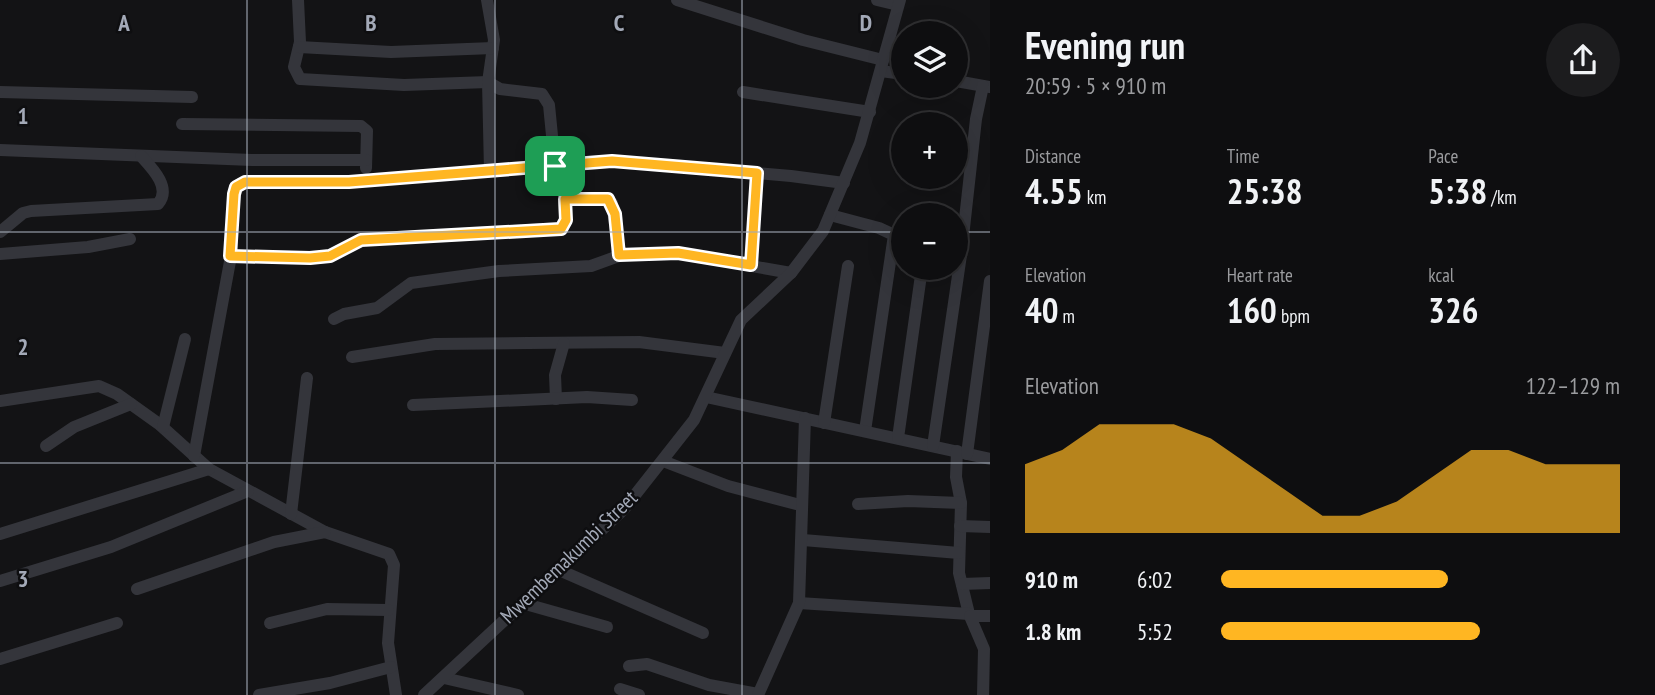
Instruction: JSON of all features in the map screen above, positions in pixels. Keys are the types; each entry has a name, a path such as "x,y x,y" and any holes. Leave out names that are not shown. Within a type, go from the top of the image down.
{"street":[{"path":"230,256 330,256 361,240 561,229 566,220 565,199 547,98 500,89 488,82 404,85 309,81 295,74 299,47 298,0"},
{"path":"487,0 493,48 488,82 490,171"},
{"path":"677,0 891,69"},
{"path":"877,0 899,3"},
{"name":"Mwembemakumbi Street","path":"424,695 624,509 694,420 733,333 750,310 790,273 810,250 830,215 870,112 899,3"},
{"path":"299,47 391,52 493,48"},
{"path":"933,446 962,243 976,119 986,86 968,83"},
{"path":"0,92 192,97"},
{"path":"743,92 870,112"},
{"path":"182,124 361,126 367,131 366,178"},
{"path":"0,150 141,156 366,160"},
{"path":"0,232 23,213 31,211 158,204 163,193 162,184 141,156"},
{"path":"194,456 230,256 231,218 238,184 323,183 366,178 641,162 844,183"},
{"path":"751,265 757,173"},
{"path":"565,199 608,199 612,203 619,255"},
{"path":"830,215 879,228 894,235 865,431"},
{"path":"0,254 88,247 130,239"},
{"path":"334,319 344,314 377,308 411,283 499,271 591,266 619,255 678,253 790,273"},
{"path":"824,423 848,266"},
{"path":"898,438 920,280"},
{"path":"984,695 987,672 984,649 970,615 962,584 959,553 961,503 956,477 990,281"},
{"path":"163,427 185,339"},
{"path":"556,399 555,375 564,343"},
{"path":"352,357 435,344 666,343 725,353"},
{"path":"291,514 307,378"},
{"path":"0,401 67,393 93,385 117,394 163,427 209,469 325,532 389,554 394,565 388,610 391,667 396,695"},
{"path":"706,397 990,459"},
{"path":"413,405 556,399 632,400"},
{"path":"46,446 74,427 131,404"},
{"path":"629,666 648,664 709,685 758,695 799,603 803,540 800,505 805,418"},
{"path":"663,461 728,486 800,505"},
{"path":"0,534 209,469"},
{"path":"0,581 111,547 248,491"},
{"path":"858,504 908,501 961,503"},
{"path":"960,526 990,527"},
{"path":"137,589 274,541 325,532"},
{"path":"803,540 959,553"},
{"path":"559,570 703,633"},
{"path":"962,584 990,583"},
{"path":"522,603 607,627"},
{"path":"799,603 990,616"},
{"path":"270,623 327,609 388,610"},
{"path":"0,659 117,623"},
{"path":"259,695 329,689 391,667"},
{"path":"444,678 518,695"},
{"path":"620,690 639,695"}],"route":[{"path":"589,162 641,162 757,173 751,265 678,253 619,255 615,214 608,199 565,199 566,220 561,229 361,240 330,256 310,258 230,256 234,194 238,184 245,182 349,182 366,178 555,166 589,162"}]}
